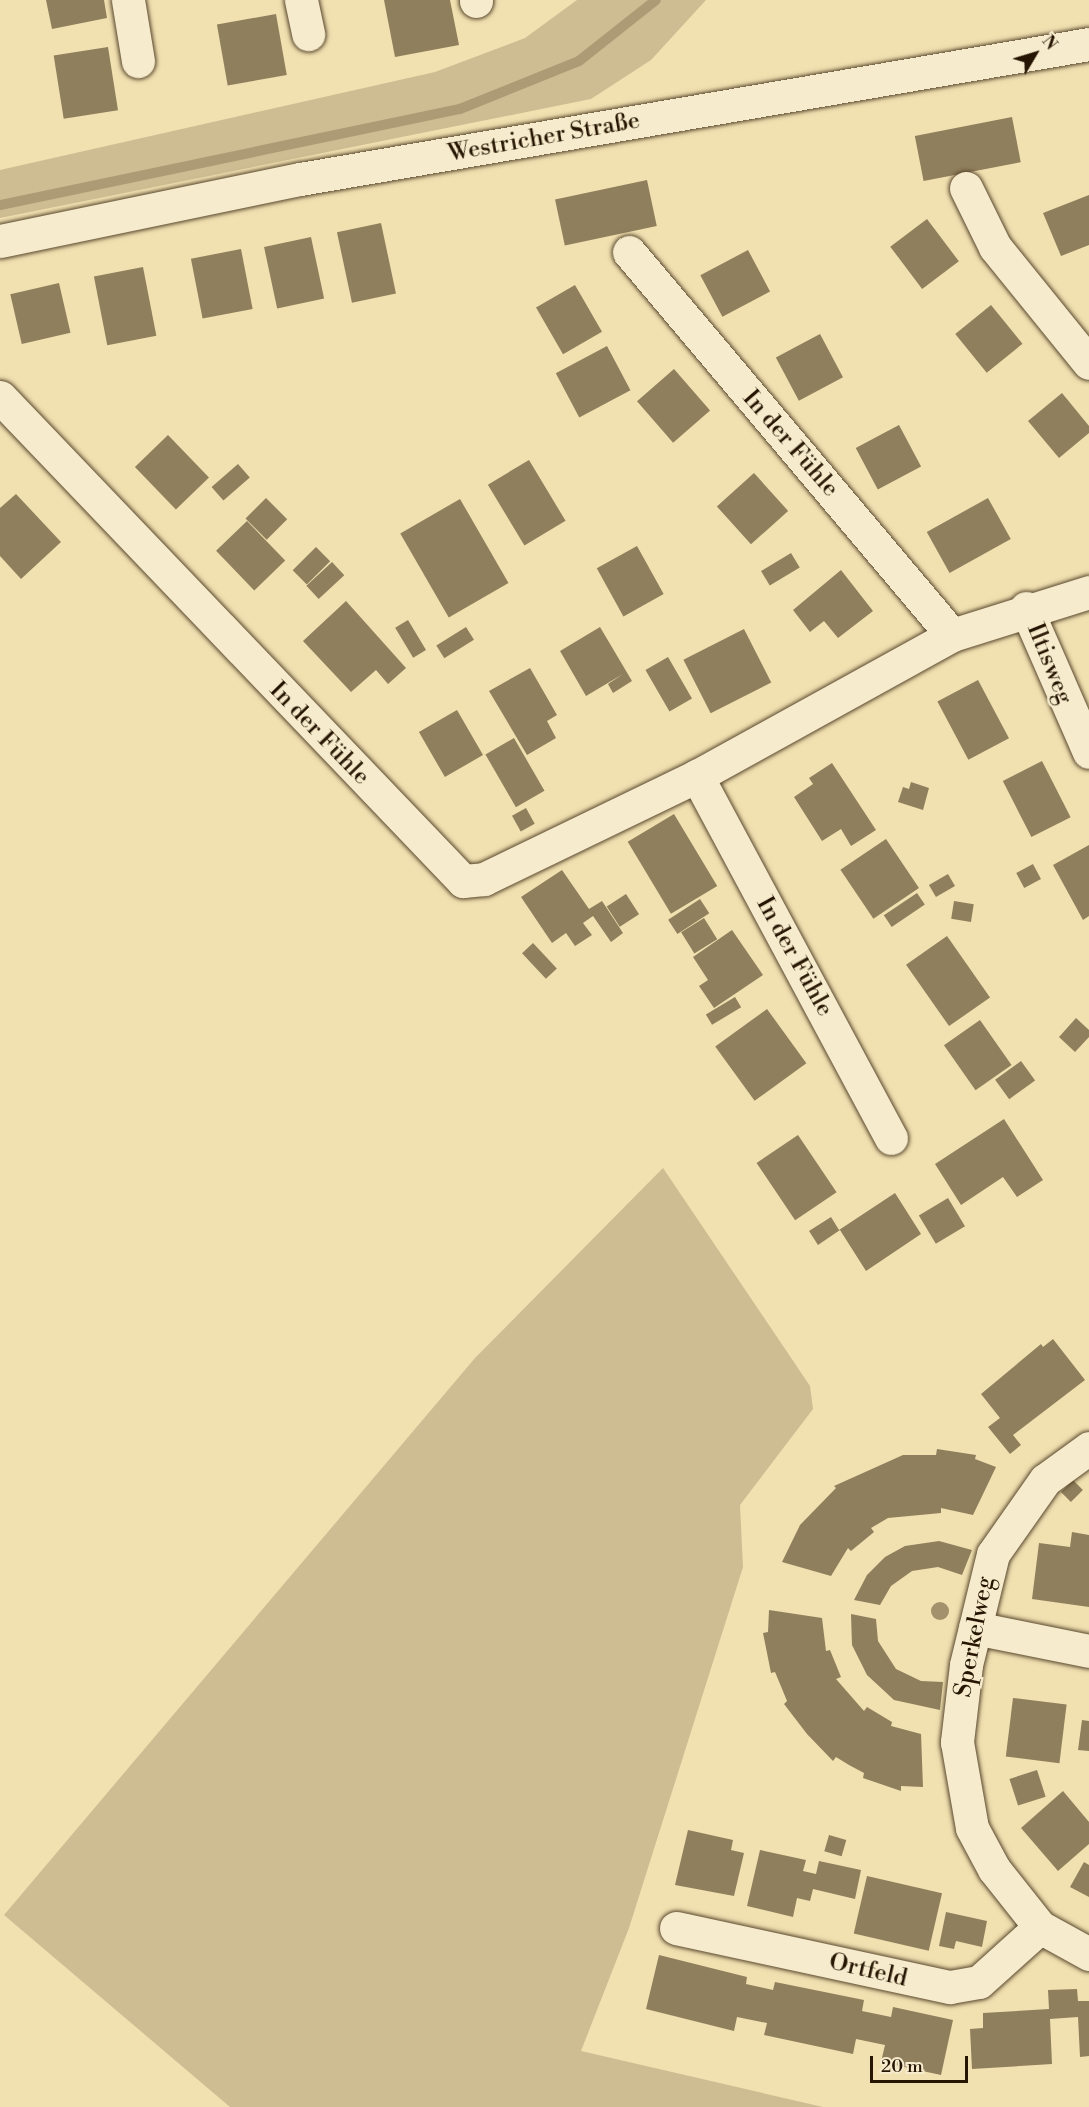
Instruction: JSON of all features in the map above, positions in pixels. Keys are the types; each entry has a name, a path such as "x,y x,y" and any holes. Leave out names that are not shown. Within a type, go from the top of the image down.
{"street":[{"path":"128,0 138,62"},
{"path":"301,0 308,34"},
{"name":"Westricher Straße","path":"0,241 300,179 1089,44"},
{"path":"966,188 995,247 1089,363"},
{"name":"In der Fühle","path":"629,252 952,635"},
{"name":"In der Fühle","path":"0,397 463,881 484,879 697,776 952,635 1026,608 1089,592"},
{"name":"Iltisweg","path":"1026,608 1089,752"},
{"name":"In der Fühle","path":"697,776 891,1138"},
{"name":"Sperkelweg","path":"1040,1927 1014,1900 972,1828 957,1742 981,1588 1007,1528 1045,1480 1089,1448"},
{"path":"975,1628 1089,1651"},
{"path":"1040,1927 1089,1954"},
{"name":"Ortfeld","path":"676,1928 950,1987 979,1982 1040,1927"}],"shaded area":[{"path":"577,0 706,0 651,60 591,99 0,218 0,170 435,72 525,38"},
{"path":"663,1168 810,1386 813,1409 740,1505 743,1567 629,1928 581,2051 823,2107 230,2107 4,1915 475,1358"}],"building":[{"path":"46,0 104,0 107,18 52,29"},
{"path":"384,0 450,0 459,45 395,57"},
{"path":"276,14 287,75 228,85 217,24"},
{"path":"108,47 118,110 64,119 54,56"},
{"path":"1012,117 1021,162 924,181 915,136"},
{"path":"647,180 657,226 565,246 555,200"},
{"path":"1089,195 1089,245 1061,256 1043,213"},
{"path":"927,219 959,261 922,289 890,247"},
{"path":"381,223 396,293 352,303 337,232"},
{"path":"311,237 324,299 277,309 264,247"},
{"path":"241,249 253,309 203,319 191,259"},
{"path":"748,250 770,291 722,317 700,275"},
{"path":"143,267 156,336 107,345 94,277"},
{"path":"59,283 70,333 22,344 10,294"},
{"path":"575,285 602,332 563,354 536,308"},
{"path":"991,305 1022,344 987,373 955,334"},
{"path":"820,334 843,377 799,401 776,357"},
{"path":"607,346 630,390 579,417 556,373"},
{"path":"674,369 710,411 673,443 637,401"},
{"path":"1062,393 1089,426 1089,433 1059,458 1028,421"},
{"path":"899,425 921,466 878,490 856,448"},
{"path":"168,435 209,477 176,509 135,467"},
{"path":"529,460 566,521 524,546 488,485"},
{"path":"238,464 250,478 223,501 212,487"},
{"path":"754,473 788,511 751,544 717,506"},
{"path":"16,494 61,542 21,579 0,556 0,508"},
{"path":"266,498 287,519 267,540 245,519"},
{"path":"988,498 1011,539 950,573 927,532"},
{"path":"460,499 509,583 449,618 400,534"},
{"path":"247,521 285,561 254,590 216,551"},
{"path":"637,546 664,594 623,616 597,568"},
{"path":"316,547 330,561 307,584 293,570"},
{"path":"791,553 800,568 770,586 761,571"},
{"path":"332,562 344,575 319,599 306,586"},
{"path":"841,570 873,611 838,638 824,621 810,632 793,610"},
{"path":"346,601 406,668 388,684 376,670 351,692 303,641"},
{"path":"408,620 426,650 413,658 395,628"},
{"path":"466,627 474,640 444,658 436,646"},
{"path":"600,627 632,681 613,693 608,684 623,674 586,696 560,651"},
{"path":"744,629 771,682 711,713 683,660"},
{"path":"668,657 692,699 669,712 645,670"},
{"path":"530,668 557,715 547,721 556,738 527,755 489,691"},
{"path":"978,680 1009,738 968,760 937,702"},
{"path":"457,710 483,755 445,777 419,732"},
{"path":"514,738 544,791 516,807 485,754"},
{"path":"1042,761 1071,817 1031,837 1003,781"},
{"path":"832,763 876,830 851,846 841,829 822,841 794,797 813,784 809,778"},
{"path":"911,782 929,788 923,810 898,802 903,787 909,789"},
{"path":"526,808 535,824 521,832 512,816"},
{"path":"674,814 717,886 671,914 628,842"},
{"path":"886,839 919,888 873,919 840,870"},
{"path":"1089,845 1089,916 1083,920 1053,865"},
{"path":"1033,864 1041,879 1024,888 1016,873"},
{"path":"562,870 589,909 602,901 623,933 611,942 593,916 583,923 592,935 575,946 566,933 552,943 521,897"},
{"path":"948,874 955,886 936,897 929,885"},
{"path":"917,893 925,905 892,927 884,915"},
{"path":"626,894 639,914 620,927 607,907"},
{"path":"700,899 709,913 677,934 668,920"},
{"path":"954,901 974,904 971,922 951,919"},
{"path":"704,918 717,939 694,954 681,932"},
{"path":"732,930 763,975 714,1008 699,986 708,980 693,957"},
{"path":"947,936 990,997 949,1026 906,965"},
{"path":"533,943 557,969 546,979 522,953"},
{"path":"735,997 741,1007 712,1025 706,1015"},
{"path":"767,1009 806,1063 755,1101 715,1047"},
{"path":"1076,1018 1089,1030 1089,1037 1075,1052 1059,1037"},
{"path":"980,1020 1012,1065 976,1090 944,1045"},
{"path":"1021,1061 1035,1080 1009,1099 995,1080"},
{"path":"1004,1119 1043,1180 1017,1197 1003,1177 961,1205 935,1164"},
{"path":"798,1135 837,1192 795,1220 757,1163"},
{"path":"895,1193 921,1234 866,1271 840,1230 818,1245 809,1231 831,1217 839,1230"},
{"path":"948,1198 965,1226 936,1244 919,1216"},
{"path":"1053,1339 1085,1380 1013,1435 1021,1445 1010,1454 988,1427 1000,1418 981,1394 1041,1344 1043,1347"},
{"path":"937,1449 976,1455 975,1459 996,1467 973,1515 941,1508 941,1513 888,1518 871,1528 874,1532 851,1551 848,1548 831,1576 782,1562 800,1525 836,1488 834,1486 903,1455 936,1455"},
{"path":"1073,1480 1083,1490 1071,1502 1061,1492"},
{"path":"1072,1532 1089,1535 1089,1607 1032,1599 1039,1543 1070,1547"},
{"path":"939,1541 972,1550 962,1575 938,1567 912,1571 891,1586 880,1605 854,1600 867,1575 885,1557 905,1546"},
{"path":"769,1610 822,1618 826,1651 830,1650 841,1677 836,1679 864,1711 867,1707 892,1722 891,1726 921,1734 923,1787 901,1786 901,1791 863,1778 864,1773 836,1757 833,1761 807,1734 784,1704 787,1701 775,1672 771,1673 763,1633 768,1632"},
{"path":"851,1614 876,1619 878,1641 896,1669 921,1681 943,1682 940,1710 894,1700 867,1675 852,1645"},
{"path":"1013,1698 1067,1705 1059,1763 1006,1757"},
{"path":"1082,1720 1089,1721 1089,1751 1078,1750"},
{"path":"1037,1770 1046,1797 1018,1806 1009,1779"},
{"path":"1063,1791 1089,1822 1089,1844 1058,1871 1021,1828"},
{"path":"688,1830 733,1840 731,1850 744,1853 734,1896 675,1885"},
{"path":"829,1835 846,1840 842,1856 824,1851"},
{"path":"760,1850 806,1860 803,1871 816,1874 819,1861 861,1870 855,1899 813,1889 810,1901 797,1898 793,1917 747,1906"},
{"path":"1084,1862 1089,1865 1089,1897 1070,1887"},
{"path":"867,1876 942,1893 929,1951 854,1933"},
{"path":"946,1912 987,1921 982,1947 956,1941 954,1949 939,1946"},
{"path":"659,1955 747,1977 746,1984 773,1990 775,1982 864,2000 862,2011 891,2017 893,2007 953,2020 941,2075 881,2062 885,2045 856,2039 853,2054 764,2035 767,2023 737,2017 734,2031 646,2009"},
{"path":"1077,1989 1078,2001 1089,2001 1089,2056 1080,2057 1078,2017 1050,2019 1052,2064 972,2069 970,2029 983,2028 983,2013 1049,2009 1048,1990"}],"waterway":[{"path":"0,205 460,109 579,61 656,0"}]}
